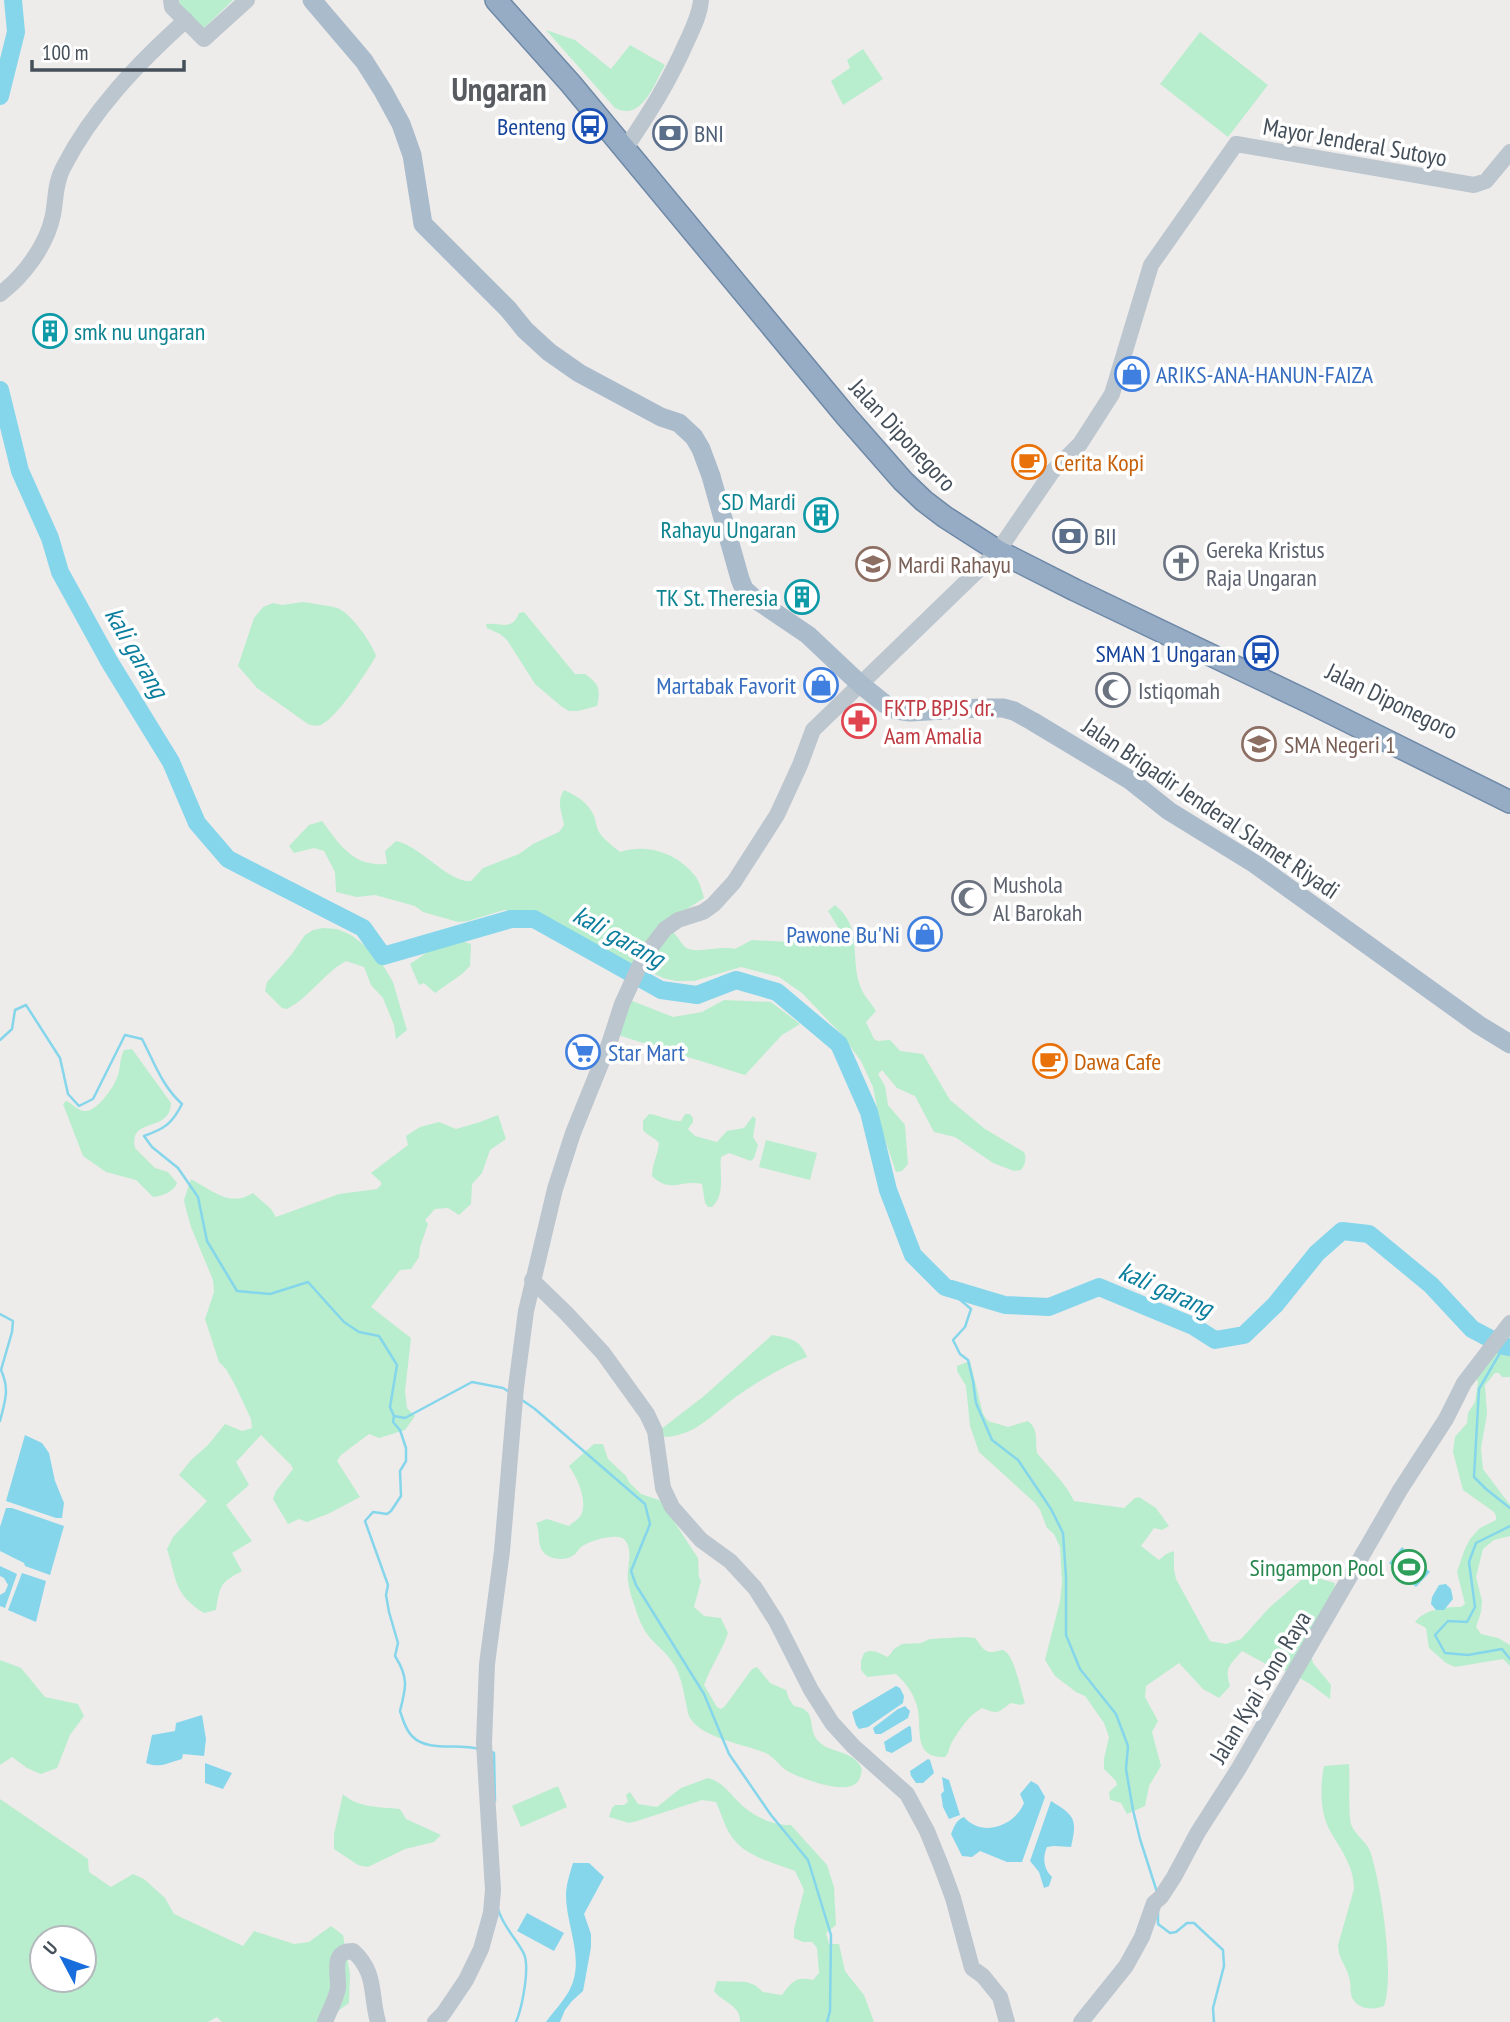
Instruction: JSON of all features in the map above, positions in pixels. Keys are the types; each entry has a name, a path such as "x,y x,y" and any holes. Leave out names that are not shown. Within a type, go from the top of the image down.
{"highway":[{"name":"Jalan Diponegoro","path":"496,0 629,144"},
{"name":"Jalan Diponegoro","path":"513,0 784,342 903,481 924,501 945,517 1076,590 1412,739 1510,790"},
{"name":"Jalan Diponegoro","path":"1312,696 1510,802"}],"main road":[{"name":"Jalan Brigadir Jenderal Slamet Riyadi","path":"312,0 364,61 401,124 412,155 423,224 508,309 525,330 562,362 688,430 707,464 729,547 744,589 755,600 808,635 860,684 896,710 929,712 1003,708 1032,721 1130,780 1169,811 1276,878 1510,1044"}],"street":[{"path":"171,0 172,7 206,38 247,0"},
{"path":"629,144 663,93 675,69 700,11 701,0"},
{"path":"0,294 24,270 44,240 51,223 60,175 90,121 123,82 186,20"},
{"name":"Mayor Jenderal Sutoyo","path":"1001,547 1052,472 1080,444 1112,394 1151,265 1236,144 1474,185 1486,181 1510,152"},
{"path":"435,2022 466,1980 481,1950 491,1913 493,1889 484,1749 487,1664 502,1550 516,1387 532,1280 549,1209 573,1133 630,985 643,958 664,929 713,905 734,881 777,815 813,730 1001,547"},
{"path":"532,1280 603,1353 647,1414 655,1431 663,1488 672,1507 701,1540 730,1561 755,1588 832,1723 853,1746 907,1794 927,1831 942,1868 972,1968 983,1976 1000,1997 1007,2022"},
{"name":"Jalan Kyai Sono Raya","path":"1081,2022 1126,1966 1158,1900 1278,1703 1389,1509 1446,1419 1464,1383 1510,1323"},
{"path":"325,2022 338,1986 338,1959 342,1953 348,1951 359,1956 372,1977 378,2022"}],"green space":[{"path":"180,0 233,0 203,29 179,3"},
{"path":"546,30 575,40 611,69 630,45 665,65 640,106 624,111 615,108"},
{"path":"1200,32 1268,85 1228,137 1160,84"},
{"path":"863,49 883,79 843,105 831,81 850,68 847,60"},
{"path":"303,602 337,608 348,615 376,656 345,702 318,726 308,724 257,688 238,666 254,618 263,607 273,603 282,605"},
{"path":"524,612 575,674 585,674 596,684 599,691 597,706 569,711 561,706 535,684 507,640 487,628 486,624 509,624 519,613"},
{"path":"564,790 585,803 592,811 601,835 620,852 641,849 661,852 680,862 696,877 704,898 676,916 674,933 689,949 735,949 752,940 790,942 798,938 828,941 838,927 828,911 835,905 850,924 862,991 876,1011 866,1022 874,1039 890,1040 900,1051 923,1054 950,1100 985,1129 1024,1152 1025,1161 1021,1170 1014,1171 993,1163 955,1137 934,1132 915,1096 897,1088 882,1070 878,1074 885,1086 888,1105 905,1125 908,1164 902,1171 896,1172 881,1128 873,1087 861,1061 842,1035 802,993 779,977 741,967 694,981 676,981 663,978 581,940 541,915 504,910 458,922 375,895 357,897 336,892 335,872 324,851 314,848 294,853 289,846 309,825 322,821 348,853 365,862 387,864 385,851 396,841 415,850 453,876 471,881 483,868 519,854 559,832 564,825 560,803"},
{"path":"323,928 337,929 351,935 377,955 393,982 407,1030 396,1039 394,1025 383,998 371,985 364,967 346,961 287,1009 282,1008 265,991 267,982 305,935"},
{"path":"458,940 471,944 470,966 435,993 424,983 419,985 410,964 441,943"},
{"path":"630,1000 673,1017 702,1012 724,1000 771,1002 800,1024 782,1035 745,1075 618,1035"},
{"path":"132,1049 171,1103 169,1113 164,1119 143,1128 134,1138 135,1148 155,1168 168,1172 177,1183 164,1195 153,1197 136,1180 106,1172 83,1156 63,1104 66,1101 83,1111 95,1107 115,1082 124,1050"},
{"path":"649,1114 681,1121 685,1114 690,1114 693,1122 688,1129 695,1136 717,1142 727,1131 744,1128 753,1116 756,1119 753,1137 758,1145 754,1158 751,1161 729,1153 721,1157 719,1196 712,1207 708,1207 702,1184 670,1185 652,1176 659,1143 643,1130 643,1121"},
{"path":"498,1115 506,1139 490,1150 482,1173 472,1184 471,1204 459,1215 448,1208 435,1209 425,1220 428,1224 419,1257 411,1269 400,1270 371,1307 411,1338 405,1391 407,1408 415,1416 405,1430 379,1438 369,1434 341,1455 337,1461 360,1497 307,1522 299,1519 288,1524 273,1499 293,1469 261,1435 236,1462 249,1485 226,1505 252,1541 232,1553 242,1571 222,1586 216,1610 204,1613 181,1592 167,1549 173,1537 207,1501 179,1475 225,1424 242,1431 252,1428 251,1419 235,1385 219,1362 205,1319 214,1292 213,1280 191,1227 184,1200 191,1179 228,1198 236,1199 253,1193 276,1217 339,1194 377,1189 381,1182 371,1173 408,1145 406,1136 420,1127 439,1122 456,1129"},
{"path":"766,1140 817,1153 810,1180 759,1167"},
{"path":"772,1335 794,1340 807,1357 756,1384 705,1422 687,1432 665,1437 660,1430 704,1396"},
{"path":"1510,1350 1510,1377 1495,1373 1485,1385 1487,1414 1481,1448 1483,1469 1510,1505 1510,1536 1494,1540 1483,1549 1476,1577 1482,1601 1476,1627 1481,1634 1498,1638 1510,1645 1510,1666 1503,1659 1455,1667 1429,1648 1426,1628 1415,1622 1430,1612 1465,1604 1457,1572 1464,1551 1480,1528 1496,1520 1494,1512 1463,1490 1453,1452 1455,1437 1467,1423 1468,1413 1475,1402 1478,1382 1475,1376 1493,1352"},
{"path":"970,1361 983,1414 988,1421 1008,1427 1028,1421 1035,1432 1037,1453 1074,1501 1124,1508 1139,1497 1156,1508 1169,1526 1162,1530 1154,1528 1141,1546 1159,1560 1174,1551 1176,1579 1210,1641 1226,1644 1241,1639 1270,1607 1307,1575 1335,1583 1334,1591 1308,1642 1313,1663 1331,1685 1330,1699 1287,1671 1275,1669 1242,1651 1228,1670 1230,1686 1219,1698 1203,1689 1179,1663 1146,1686 1145,1697 1158,1721 1152,1732 1161,1766 1149,1786 1145,1806 1127,1814 1121,1803 1110,1800 1109,1792 1117,1785 1104,1769 1109,1737 1104,1723 1085,1696 1055,1676 1045,1660 1060,1601 1060,1547 1035,1503 979,1452 970,1426 966,1386 957,1371 957,1366"},
{"path":"594,1444 603,1444 608,1459 641,1494 662,1503 698,1558 701,1581 694,1607 704,1616 721,1618 728,1633 704,1685 717,1707 721,1709 725,1706 752,1669 757,1667 770,1683 786,1690 794,1706 807,1711 818,1741 855,1759 862,1769 855,1784 845,1787 832,1786 800,1777 786,1770 766,1753 714,1736 696,1725 690,1718 676,1668 648,1635 638,1616 628,1584 629,1550 625,1540 610,1537 590,1542 574,1555 563,1559 544,1553 536,1523 547,1519 569,1526 580,1516 583,1509 582,1496 569,1466"},
{"path":"975,1638 986,1651 1003,1650 1007,1653 1014,1665 1025,1703 1011,1703 998,1712 982,1708 961,1728 945,1757 934,1756 927,1752 920,1740 917,1706 906,1685 896,1674 867,1677 861,1670 861,1661 864,1653 870,1651 888,1657 902,1644"},
{"path":"0,1660 21,1668 45,1697 78,1704 84,1716 70,1735 57,1768 41,1774 12,1757 0,1765"},
{"path":"1349,1764 1351,1824 1370,1851 1385,1929 1387,1992 1384,2006 1374,2008 1364,2008 1353,1999 1349,1977 1339,1954 1338,1945 1354,1889 1353,1880 1345,1856 1325,1820 1322,1805 1324,1766"},
{"path":"708,1778 723,1786 754,1814 772,1822 791,1825 827,1865 834,1887 836,1925 826,1933 829,1944 839,1944 845,1971 864,1995 874,2022 740,2022 735,2008 714,1991 717,1981 746,1982 763,1992 782,1995 794,1981 813,1980 819,1973 817,1948 812,1942 794,1938 804,1890 795,1871 764,1860 736,1842 724,1823 716,1802 702,1800 629,1823 609,1817 615,1805 628,1802 626,1795 630,1792 638,1804 657,1807 681,1788"},
{"path":"558,1786 567,1807 521,1827 512,1806"},
{"path":"343,1794 362,1804 400,1809 406,1819 441,1835 434,1842 405,1849 368,1867 358,1865 334,1849 334,1834"},
{"path":"0,1799 88,1859 89,1872 111,1887 133,1874 144,1879 165,1898 174,1914 243,1946 254,1931 294,1944 309,1942 331,1926 343,1935 350,1974 349,2003 323,2022 222,2022 217,2017 208,2022 0,2022"}],"water":[{"path":"25,1435 42,1443 49,1453 55,1481 64,1503 62,1518 6,1501"},
{"path":"6,1508 64,1526 50,1575 25,1566 0,1551 0,1527"},
{"name":"Singampon Pool","path":"1402,1547 1430,1572 1416,1587 1389,1563"},
{"path":"0,1566 17,1574 5,1608 0,1606 0,1595 8,1585 0,1576"},
{"path":"22,1573 46,1581 36,1622 8,1610"},
{"name":"Singampon Pool","path":"1446,1584 1451,1589 1453,1599 1444,1610 1436,1610 1431,1604 1432,1597 1439,1585"},
{"path":"896,1686 904,1696 903,1703 868,1727 859,1729 852,1712"},
{"path":"905,1706 910,1711 908,1718 881,1734 875,1734 873,1728"},
{"path":"202,1715 206,1739 204,1756 183,1754 182,1759 164,1764 146,1763 152,1735 175,1731 176,1723"},
{"path":"909,1726 912,1741 892,1753 886,1751 884,1742"},
{"path":"928,1759 934,1773 923,1783 916,1783 910,1771"},
{"path":"205,1763 232,1773 223,1789 205,1783"},
{"path":"942,1777 949,1780 960,1815 949,1819 943,1807"},
{"path":"1031,1781 1038,1785 1045,1797 1022,1862 1007,1862 980,1851 972,1857 962,1856 951,1834 957,1822 964,1817 980,1827 989,1828 1006,1823 1020,1811 1024,1803 1020,1794"},
{"path":"1051,1801 1070,1815 1074,1831 1071,1847 1047,1847 1045,1863 1052,1877 1049,1886 1044,1888 1039,1872 1030,1861"},
{"path":"573,1863 589,1863 604,1877 584,1914 591,1934 591,1947 583,1991 565,2010 560,2022 546,2022 567,1995 574,1979 576,1955 566,1895"},
{"path":"527,1913 564,1933 554,1951 517,1931"}],"waterway":[{"name":"kali garang","path":"0,96 16,32 13,0"},
{"name":"kali garang","path":"0,390 20,471 50,538 60,572 109,661 171,762 197,823 228,859 363,928 383,956 511,919 534,919 661,990 697,995 736,980 777,992 839,1044 869,1112 888,1190 913,1255 945,1287 1005,1305 1049,1307 1099,1287 1193,1326 1215,1340 1244,1335 1275,1305 1317,1253 1342,1231 1369,1234 1431,1285 1472,1329 1510,1347"},
{"path":"0,1040 12,1029 15,1010 26,1005 60,1058 68,1094 79,1106 93,1099 125,1035 142,1039 164,1082 182,1104 167,1125 144,1136 152,1147 178,1168 198,1197 207,1241 237,1291 270,1294 308,1282 344,1322 359,1332 379,1336 397,1365 390,1407 394,1416 405,1418 472,1382 503,1388 511,1393"},
{"path":"945,1287 971,1309 965,1327 953,1340 960,1354 968,1360 976,1403 992,1440 1018,1460 1051,1509 1063,1533 1066,1635 1080,1669 1116,1714 1128,1746 1126,1769 1133,1810 1157,1892"},
{"path":"0,1314 13,1321 1,1370 6,1390 0,1421"},
{"path":"1504,1346 1479,1389 1474,1477 1510,1508"},
{"path":"522,1400 645,1504 650,1524 631,1571 636,1585 704,1694 729,1754 771,1815 808,1860 831,1935 830,2011 827,2022"},
{"path":"394,1416 393,1422 400,1430 406,1448 406,1461 400,1471 401,1496 387,1514 373,1512 365,1521 388,1585 386,1595 398,1643 395,1656 403,1671 405,1683 400,1711 408,1732 419,1742 435,1746 479,1749"},
{"path":"1510,1526 1476,1543 1469,1562 1475,1607 1467,1622 1448,1621 1435,1635 1445,1653 1468,1655 1502,1649 1510,1659"},
{"path":"489,1751 494,1753 495,1801"},
{"path":"498,1909 525,1958 525,1987 516,2022"},
{"path":"1158,1912 1158,1924 1170,1933 1176,1932 1187,1923 1194,1923 1223,1950 1224,1966 1213,2008 1214,2022"}],"place":[{"name":"Benteng","path":"590,126"},
{"name":"BNI","path":"670,133"},
{"name":"smk nu ungaran","path":"50,331"},
{"name":"ARIKS-ANA-HANUN-FAIZA","path":"1132,374"},
{"name":"Cerita Kopi","path":"1029,462"},
{"name":"SD Mardi Rahayu Ungaran","path":"821,515"},
{"name":"BII","path":"1070,536"},
{"name":"Gereka Kristus Raja Ungaran","path":"1181,563"},
{"name":"Mardi Rahayu","path":"873,564"},
{"name":"TK St. Theresia","path":"802,597"},
{"name":"SMAN 1 Ungaran","path":"1261,653"},
{"name":"Martabak Favorit","path":"821,685"},
{"name":"Istiqomah","path":"1113,690"},
{"name":"FKTP BPJS dr. Aam Amalia","path":"859,721"},
{"name":"SMA Negeri 1","path":"1259,744"},
{"name":"Mushola Al Barokah","path":"969,898"},
{"name":"Pawone Bu'Ni","path":"925,934"},
{"name":"Star Mart","path":"583,1052"},
{"name":"Dawa Cafe","path":"1050,1061"},
{"name":"Singampon Pool","path":"1409,1567"}],"district":[{"name":"Ungaran","path":"499,89"}]}
